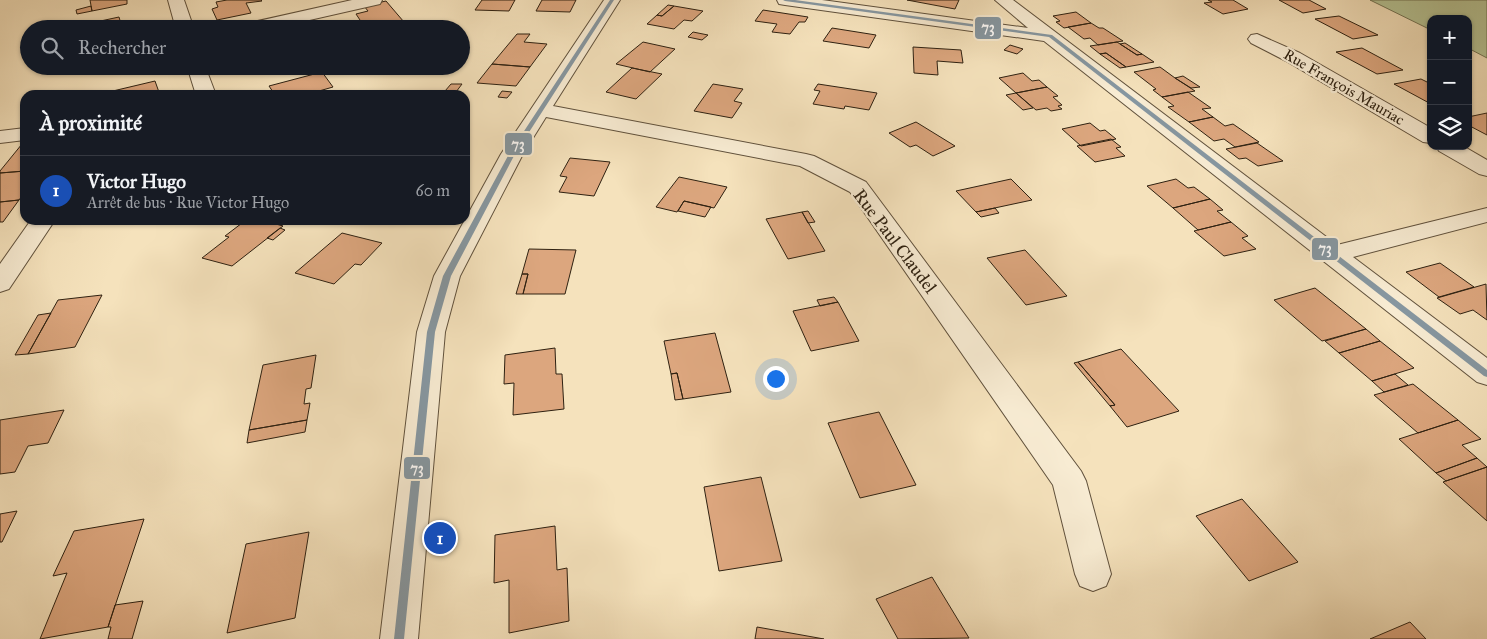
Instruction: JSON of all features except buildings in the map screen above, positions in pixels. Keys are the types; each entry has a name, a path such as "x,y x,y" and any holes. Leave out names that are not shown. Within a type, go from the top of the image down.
{"street":[{"path":"176,0 182,20"},
{"path":"286,20 374,0"},
{"path":"472,217 612,0"},
{"path":"785,0 1050,36"},
{"path":"1003,0 1487,374"},
{"name":"Rue François Mauriac","path":"1257,39 1293,57 1427,135"},
{"path":"199,75 204,90"},
{"name":"Rue Paul Claudel","path":"541,110 806,161 858,187 1069,481 1093,574"},
{"path":"0,137 20,135"},
{"path":"1454,150 1487,169"},
{"path":"1332,254 1487,215"},
{"path":"0,283 12,250 38,225"},
{"path":"399,639 432,332 447,276 469,225"}],"green space":[{"path":"1370,0 1487,0 1487,58 1472,50 1472,15 1427,15 1427,28"}],"transit line":[{"name":"73","path":"399,639 431,332 447,276 512,154 612,0"},
{"name":"73","path":"785,0 1050,36 1487,374"}],"place":[{"name":"Victor Hugo","path":"440,538"}]}
